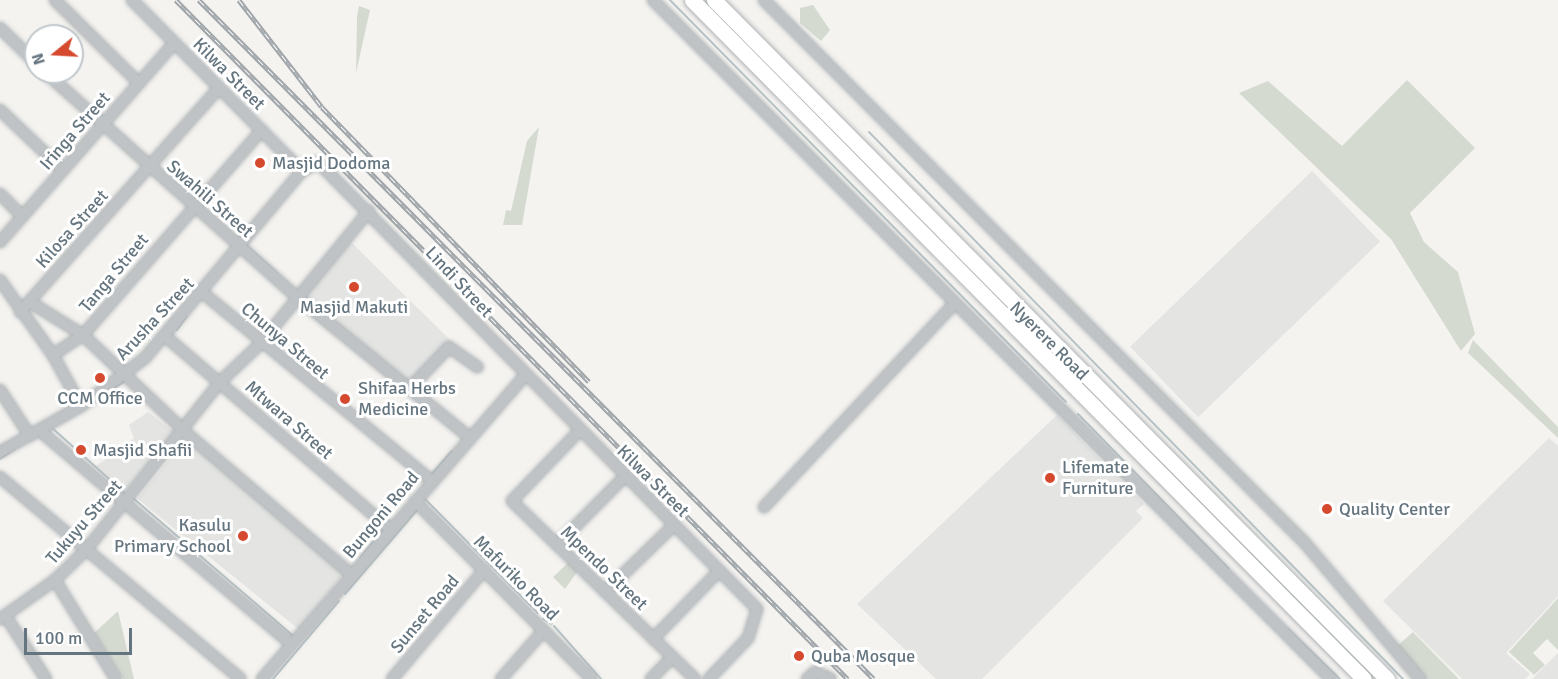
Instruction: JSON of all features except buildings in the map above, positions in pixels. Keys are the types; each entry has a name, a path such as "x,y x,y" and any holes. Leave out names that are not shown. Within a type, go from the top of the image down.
{"highway":[{"name":"Nyerere Road","path":"692,0 1364,679"},
{"name":"Nyerere Road","path":"714,0 1387,679"}],"street":[{"path":"55,0 140,83"},
{"name":"Kilwa Street","path":"132,0 302,171"},
{"path":"653,0 954,304 1332,679"},
{"path":"764,0 1305,543 1420,679"},
{"path":"0,28 24,51"},
{"name":"Iringa Street","path":"0,242 174,43"},
{"path":"57,84 101,126"},
{"name":"Kilosa Street","path":"20,312 219,88"},
{"path":"0,110 63,170"},
{"name":"Swahili Street","path":"101,126 297,297"},
{"name":"Tanga Street","path":"53,355 83,335 193,206 262,130"},
{"name":"Lindi Street","path":"302,171 318,162 369,211 526,374"},
{"name":"Arusha Street","path":"0,452 81,406 128,374 203,293 302,171"},
{"path":"0,194 22,216"},
{"name":"Tukuyu Street","path":"2,617 55,580 86,550 123,502 184,431 220,382 260,344 369,211"},
{"path":"0,280 20,312 53,355 81,406"},
{"name":"Chunya Street","path":"203,293 260,344 432,481"},
{"path":"297,297 469,437"},
{"path":"0,305 11,298"},
{"path":"30,302 83,335 128,374 184,431 352,575"},
{"path":"764,507 954,304"},
{"name":"Mtwara Street","path":"165,336 391,530"},
{"path":"409,389 449,347 478,367"},
{"name":"Kilwa Street","path":"526,374 757,609 748,638 709,679"},
{"name":"Bungoni Road","path":"262,679 469,437 526,374"},
{"path":"0,390 34,433 123,502 291,644"},
{"name":"Mpendo Street","path":"579,430 513,501 695,679"},
{"path":"557,545 625,476"},
{"path":"0,477 241,679"},
{"name":"Mafuriko Road","path":"415,501 592,679"},
{"path":"605,592 674,525"},
{"name":"Sunset Road","path":"392,679 484,570"},
{"path":"653,639 719,571"},
{"path":"55,580 116,679"},
{"path":"2,617 46,679"},
{"path":"501,679 544,630"},
{"path":"651,679 672,657"},
{"path":"811,675 831,679"}],"shaded area":[{"path":"813,5 830,30 821,41 800,23 800,8"},
{"path":"359,6 370,10 356,73 357,16"},
{"path":"1407,80 1475,148 1410,213 1424,242 1458,272 1475,334 1461,351 1391,239 1239,93 1268,81 1342,146"},
{"path":"539,127 522,225 503,225 506,210 511,211 527,141"},
{"path":"1312,171 1380,241 1198,417 1130,347"},
{"path":"351,242 453,343 407,385 299,294"},
{"path":"1473,340 1558,427 1558,438 1468,353"},
{"path":"148,412 175,433 125,491 96,466 134,438 129,425"},
{"path":"1057,415 1144,504 1136,511 1143,518 982,679 936,679 857,604"},
{"path":"1549,438 1558,446 1558,596 1506,653 1530,674 1525,679 1462,679 1383,601"},
{"name":"Kasulu Primary School","path":"186,439 347,569 298,629 138,499"},
{"path":"572,559 580,568 565,589 553,577"},
{"path":"1558,598 1558,650 1547,639 1533,653 1545,665 1534,675 1509,652"},
{"path":"118,611 134,679 123,679 94,633"},
{"path":"1413,632 1459,679 1424,679 1395,648"},
{"path":"1558,653 1558,679 1532,679"}],"waterway":[{"path":"670,0 1066,402"},
{"path":"869,132 1403,679"},
{"path":"246,245 277,273"},
{"path":"177,330 187,316"},
{"path":"114,388 125,381"},
{"path":"1078,414 1229,569"},
{"path":"51,427 126,494"},
{"path":"0,459 15,449"},
{"path":"430,476 452,451"},
{"path":"133,498 292,635"},
{"path":"424,498 538,613"},
{"path":"345,594 419,508"},
{"path":"360,558 383,530"},
{"path":"273,679 339,601"},
{"path":"543,619 552,624"},
{"path":"554,626 601,679"},
{"path":"1288,629 1340,679"}],"railway":[{"path":"176,0 848,679"},
{"path":"199,0 874,679"},
{"path":"239,0 322,107 589,382"}],"place":[{"name":"Masjid Dodoma","path":"260,163"},
{"name":"Masjid Makuti","path":"354,287"},
{"name":"CCM Office","path":"100,378"},
{"name":"Shifaa Herbs Medicine","path":"345,399"},
{"name":"Masjid Shafii","path":"81,450"},
{"name":"Lifemate Furniture","path":"1050,478"},
{"name":"Quality Center","path":"1327,509"},
{"name":"Kasulu Primary School","path":"243,536"},
{"name":"Quba Mosque","path":"799,656"}]}
